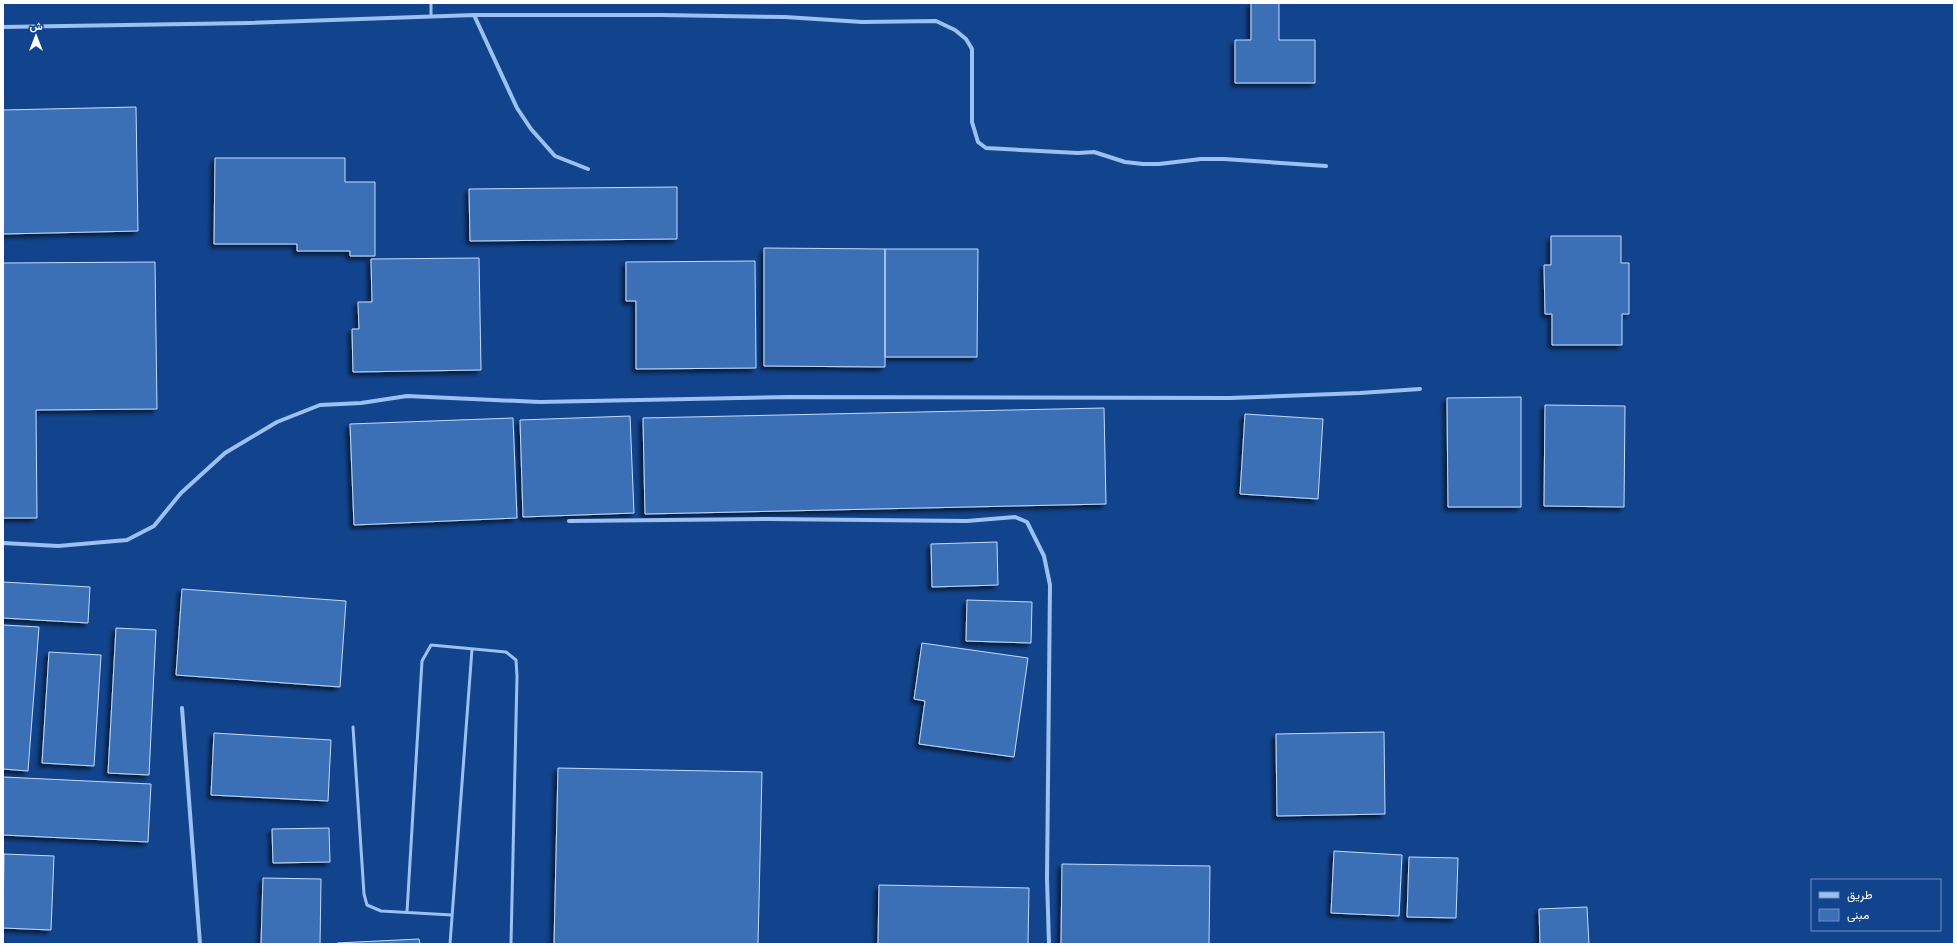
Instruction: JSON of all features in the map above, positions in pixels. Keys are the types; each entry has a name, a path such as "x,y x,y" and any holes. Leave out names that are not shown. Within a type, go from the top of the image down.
{"street":[{"path":"3,27 242,24 474,15 661,14 785,17 862,22 936,21 955,30 966,39 972,49 972,122 978,142 986,148 1078,153 1094,152 1125,162 1143,164 1159,164 1201,159 1224,159 1326,166"},
{"path":"474,15 517,108 531,129 555,156 588,169"},
{"path":"3,543 58,546 127,540 154,526 181,493 225,453 277,422 320,405 361,403 407,396 540,402 804,397 1068,399 1230,398 1420,389"},
{"path":"569,521 895,519 967,521 1015,517 1027,522 1044,556 1050,585 1047,879 1049,944"},
{"path":"182,708 200,944"}],"lane":[{"path":"431,3 431,16"},
{"path":"407,912 422,661 431,645 506,652 516,660 517,676 511,944"},
{"path":"450,944 472,649"},
{"path":"353,727 364,894 367,905 381,911 452,915"}],"building":[{"path":"1251,3 1279,3 1279,40 1315,40 1315,83 1235,83 1235,40 1251,40"},
{"path":"136,107 138,231 3,234 3,110"},
{"path":"215,158 345,158 345,182 375,182 375,256 350,256 350,251 297,251 297,244 214,244"},
{"path":"677,187 677,239 470,241 469,189"},
{"path":"1551,236 1621,236 1621,263 1629,263 1629,314 1622,314 1622,345 1552,345 1552,314 1545,314 1544,265 1551,265"},
{"path":"764,248 885,249 885,367 764,366"},
{"path":"885,249 978,249 977,357 885,357"},
{"path":"479,258 481,370 353,372 352,329 359,329 358,302 372,302 371,259"},
{"path":"755,261 756,368 636,369 636,301 626,301 626,262"},
{"path":"155,262 157,409 36,410 37,518 3,518 3,263"},
{"path":"1521,397 1521,507 1448,507 1447,398"},
{"path":"1545,405 1625,406 1624,507 1544,506"},
{"path":"1104,408 1106,504 645,514 643,418"},
{"path":"1245,414 1323,419 1318,499 1240,494"},
{"path":"630,416 634,513 523,517 520,420"},
{"path":"513,418 517,518 354,525 350,424"},
{"path":"997,542 998,585 932,587 931,544"},
{"path":"3,582 90,587 88,623 3,618"},
{"path":"182,589 346,601 340,687 176,675"},
{"path":"967,600 1032,602 1031,643 966,641"},
{"path":"3,625 39,627 28,771 3,769"},
{"path":"116,628 156,630 149,775 108,773"},
{"path":"922,643 1028,658 1014,757 919,744 925,701 914,699"},
{"path":"49,652 101,655 94,766 42,763"},
{"path":"1384,732 1385,814 1277,816 1276,734"},
{"path":"214,733 331,740 328,801 211,795"},
{"path":"558,768 762,772 758,944 554,944"},
{"path":"3,777 151,784 148,842 3,835"},
{"path":"329,828 330,862 273,863 272,829"},
{"path":"1334,851 1402,855 1399,916 1331,913"},
{"path":"4,854 54,856 51,930 3,928"},
{"path":"1409,857 1458,858 1456,918 1407,917"},
{"path":"1062,864 1210,866 1209,944 1061,944"},
{"path":"263,878 321,879 320,944 261,944"},
{"path":"879,885 1029,888 1028,944 878,944"},
{"path":"1587,907 1589,944 1540,944 1539,909"},
{"path":"419,939 420,944 337,944 337,943"}]}
